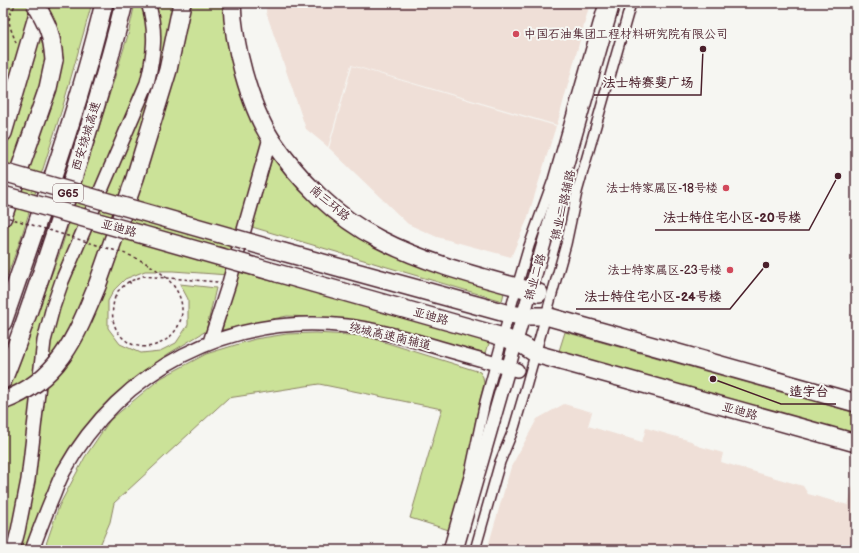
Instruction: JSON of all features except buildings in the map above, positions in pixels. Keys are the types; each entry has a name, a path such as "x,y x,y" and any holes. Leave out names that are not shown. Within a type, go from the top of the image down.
{"highway":[{"path":"3,217 48,88 54,60 52,41 48,27 35,3"},
{"path":"3,133 41,3"},
{"name":"西安绕城高速","path":"3,322 40,218 78,99 104,3"},
{"name":"西安绕城高速","path":"3,380 79,162 115,41 124,3"},
{"path":"3,401 19,395 33,387 55,366 80,328 97,286 135,178 168,70 182,3"},
{"name":"南三环路","path":"232,3 237,43 242,66 258,114 270,138 300,178 336,210 365,231 400,249 437,264 529,290"},
{"name":"亚迪路","path":"8,173 283,252 856,403"},
{"name":"亚迪路","path":"3,195 278,273 856,443"}],"main road":[{"path":"13,550 28,480 32,436 46,334 62,281 147,82 154,46 151,12 148,3"},
{"name":"锦业二路","path":"456,550 520,345 528,316 529,290 613,3"},
{"name":"锦业二路","path":"529,290 622,3"},
{"path":"210,342 229,283 270,138"},
{"name":"绕城高速南辅道","path":"32,550 63,472 94,426 136,385 161,367 187,352 210,342 240,332 274,326 307,324 332,325 368,329 513,369"},
{"name":"锦业二路","path":"466,550 513,369"}],"street":[{"name":"锦业二路辅路","path":"528,316 529,246 553,180 604,3"},
{"name":"锦业二路辅路","path":"475,550 500,462 514,428 520,345 528,316 566,244 577,192 631,3"},
{"name":"锦业二路辅路","path":"448,550 470,473 496,364 520,345"}],"path":[{"path":"17,3 10,13 9,20 10,30 17,45"},
{"path":"3,47 3,63"},
{"path":"3,217 133,256 151,265 160,272 176,290 179,296 182,311 178,326 170,338 160,344 149,347 132,344 126,341 116,330 112,315 115,297 129,281 147,275 229,283"},
{"path":"129,281 132,286"}],"shaded area":[{"path":"267,3 590,3 557,125 351,65 328,147 306,129 266,12"},
{"path":"352,66 556,126 527,220 511,257 437,237 408,224 329,148"},
{"path":"564,404 592,412 588,426 642,442 646,428 691,441 698,446 723,453 721,462 803,486 808,494 848,505 853,487 856,488 856,550 487,550 511,467 537,419"}],"green space":[{"path":"3,3 36,3 3,120"},
{"path":"47,3 92,3 62,109 20,241 3,287 3,158"},
{"path":"135,3 228,3 266,139 228,275 173,271 145,271 125,279 114,290 108,301 108,328 120,344 140,353 160,351 176,343 188,325 188,299 180,284 216,288 206,331 168,354 131,381 101,408 62,464 26,550 3,550 3,402 60,252 128,35"},
{"path":"274,152 325,208 505,289 502,301 252,227"},
{"path":"238,272 490,340 486,353 357,321 287,316 222,330"},
{"path":"565,332 856,413 855,434 559,351"},
{"path":"315,333 365,336 480,372 483,377 484,384 468,460 449,530 410,518 442,409 319,384 228,398 114,503 110,522 98,550 44,550 59,506 85,457 110,420 161,378 206,354 255,339 287,334"}],"place":[{"name":"中国石油集团工程材料研究院有限公司","path":"516,34"},
{"name":"法士特赛斐广场","path":"703,49"},
{"name":"法士特住宅小区-20号楼","path":"838,176"},
{"name":"法士特家属区-18号楼","path":"726,188"},
{"name":"法士特住宅小区-24号楼","path":"766,265"},
{"name":"法士特家属区-23号楼","path":"730,270"},
{"name":"造字台","path":"713,379"}]}
